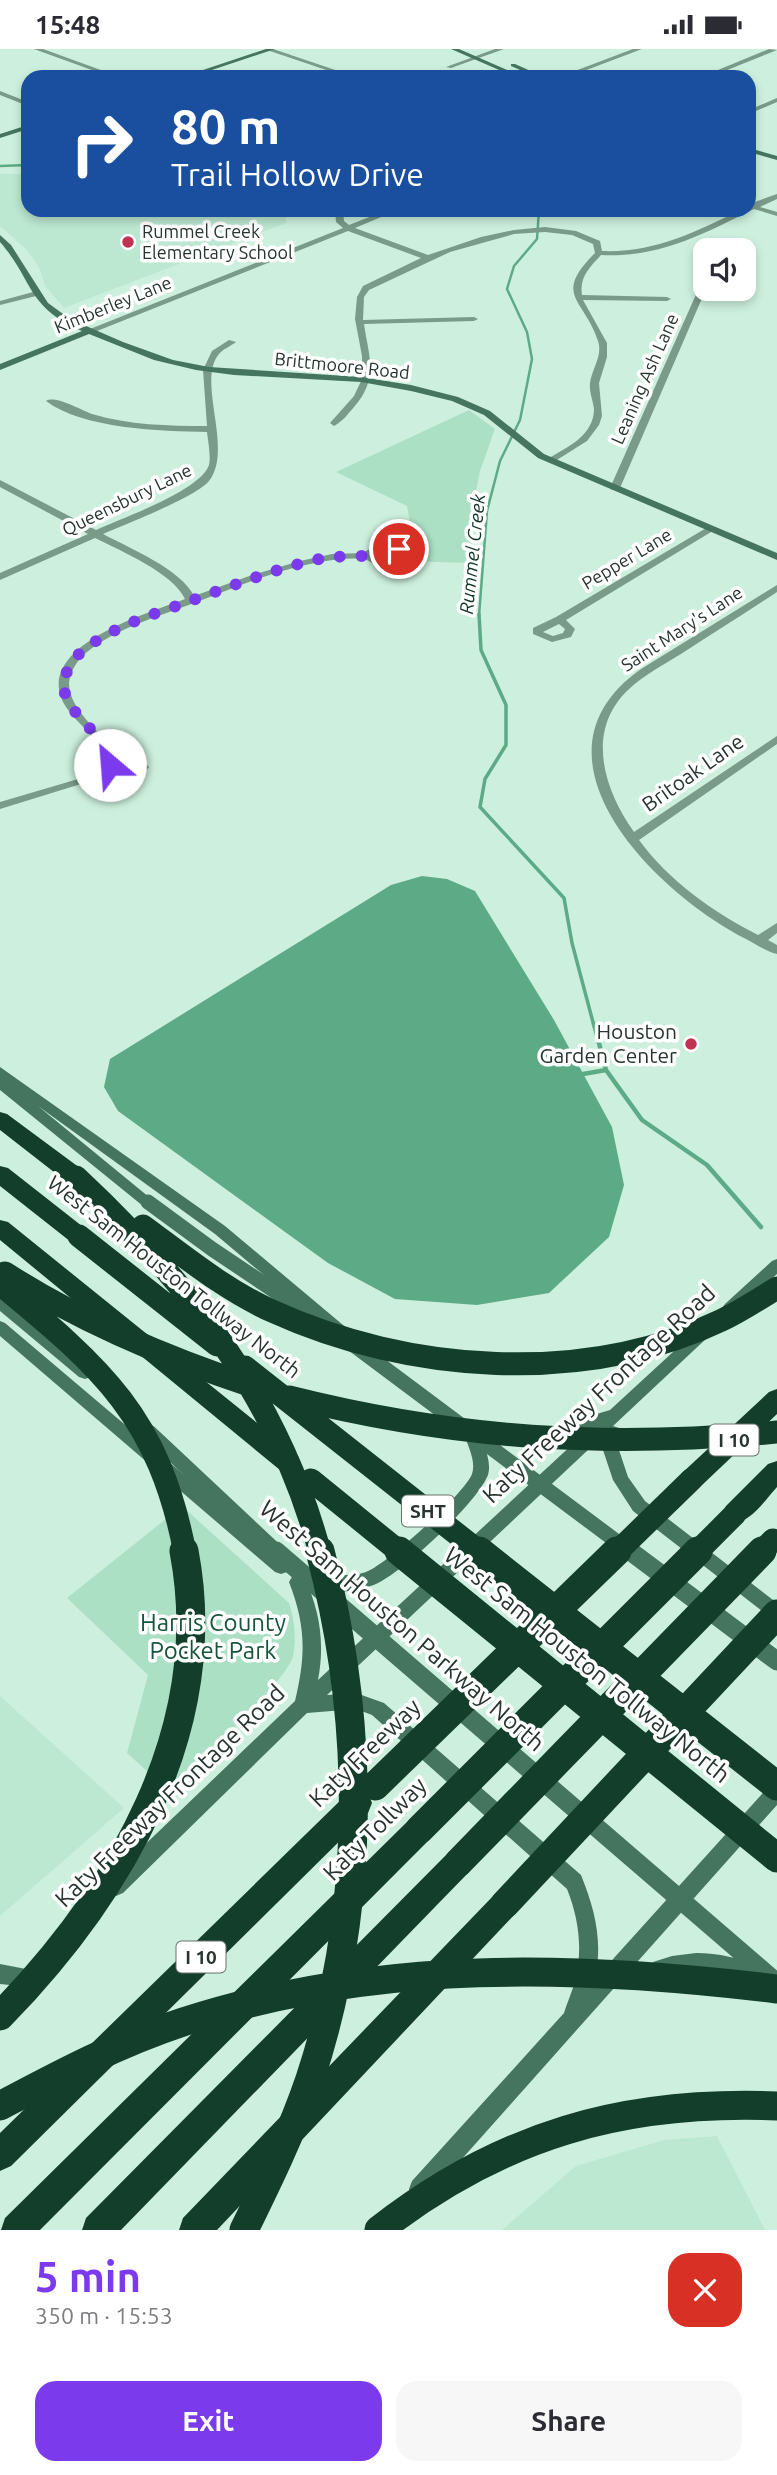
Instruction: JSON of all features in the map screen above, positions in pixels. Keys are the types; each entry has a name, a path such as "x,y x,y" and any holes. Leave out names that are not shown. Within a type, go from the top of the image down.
{"highway":[{"path":"0,1119 219,1280 269,1310 359,1344 440,1360 537,1363 571,1360 635,1349 699,1329 729,1316 777,1288"},
{"name":"West Sam Houston Tollway North","path":"0,1174 777,1786"},
{"path":"76,1177 115,1212 169,1269 202,1310 248,1381 278,1437 309,1515 341,1637 355,1778 356,1829 347,1930 325,2031 305,2090 277,2164 244,2230"},
{"name":"West Sam Houston Tollway North","path":"0,1229 777,1858"},
{"path":"0,1270 54,1304 168,1357 259,1388 385,1420 534,1440 689,1440 777,1432"},
{"path":"0,1284 98,1370 129,1408 153,1449 166,1476 183,1533 188,1566 191,1627 175,1731 166,1763 141,1825 90,1911 24,1992 0,2016"},
{"name":"Katy Freeway","path":"0,2155 375,1786 777,1399"},
{"name":"Katy Tollway","path":"17,2230 777,1471"},
{"path":"98,2230 775,1538"},
{"path":"195,2230 777,1613"},
{"path":"0,2106 130,2039 266,1997 331,1985 458,1972 533,1969 633,1972 769,1986"},
{"path":"230,2230 400,2015"},
{"path":"381,2230 449,2181 480,2164 560,2131 640,2112 737,2104 777,2105"}],"main road":[{"path":"206,70 270,49"},
{"path":"454,49 503,70"},
{"path":"476,49 524,70"},
{"path":"0,136 21,129"},
{"path":"756,143 777,149"},
{"path":"756,152 777,158"},
{"name":"Brittmoore Road","path":"2,241 25,272 33,294 58,316 160,360 207,370 366,381 432,393 486,413 527,448 552,460 777,557"},
{"name":"Kimberley Lane","path":"0,367 89,331"},
{"path":"0,1072 220,1230 535,1489 777,1668"},
{"path":"0,1083 148,1202 388,1369 777,1661"},
{"name":"Katy Freeway Frontage Road","path":"0,1994 10,1975 171,1835 303,1705 777,1265"},
{"name":"West Sam Houston Parkway North","path":"0,1302 92,1378 273,1549 777,1983"},
{"path":"0,1327 769,1986"},
{"path":"473,1437 516,1440 556,1433 616,1414 611,1450 621,1480 639,1506 777,1613"},
{"path":"298,1582 346,1583 372,1578 389,1568 469,1493 480,1474 481,1459 473,1437"},
{"path":"298,1582 311,1614 314,1638 313,1667 303,1705 356,1701 379,1709 574,1882 586,1909 591,1933 590,1950 580,1998 565,2028"},
{"path":"381,2230 777,1791"},
{"path":"565,2028 610,1992 662,1968 682,1963 714,1964 742,1969 769,1986"}],"street":[{"path":"37,49 97,70"},
{"path":"270,49 332,70"},
{"path":"449,67 501,49"},
{"path":"581,70 639,49"},
{"path":"722,70 775,49"},
{"path":"0,93 21,101"},
{"path":"756,109 777,100"},
{"path":"756,205 777,196"},
{"path":"756,209 777,214"},
{"path":"340,217 340,222 348,228 431,259"},
{"name":"Kimberley Lane","path":"89,331 376,217"},
{"path":"552,460 578,445 596,423 598,413 594,383 604,351 603,342 578,297 582,270 598,253 637,254 659,250 730,217"},
{"path":"334,423 350,407 366,381 367,361 357,307 359,296 366,288 482,240 529,229 548,227 589,237 597,243 598,253"},
{"path":"0,303 33,294"},
{"path":"578,297 667,299"},
{"name":"Leaning Ash Lane","path":"615,488 697,301"},
{"path":"361,322 474,319"},
{"path":"207,370 215,353 232,342"},
{"name":"Queensbury Lane","path":"0,577 186,493 205,480 214,463 207,370"},
{"path":"50,401 111,424 163,429 210,429"},
{"path":"0,483 171,577 185,588 191,601"},
{"name":"Pepper Lane","path":"559,619 711,529"},
{"path":"0,806 98,775 110,765 110,757 65,692 64,683 68,668 86,647 162,610 286,566 324,558 368,556"},
{"name":"Saint Mary's Lane","path":"777,588 641,674 619,692 596,734 600,779 618,819 632,839 668,879 703,907 777,950"},
{"name":"Britoak Lane","path":"632,839 777,739"},
{"path":"98,775 120,780 136,776 143,767 135,760 110,757"},
{"path":"760,940 777,927"}],"shaded area":[{"name":"Rummel Creek Elementary School","path":"0,174 21,174 21,217 286,217 286,223 64,308 45,286 39,267 26,249 0,226"},
{"path":"422,876 447,879 475,891 554,1020 612,1127 624,1185 609,1237 549,1293 477,1305 395,1299 328,1263 118,1111 104,1087 110,1059 391,885"},
{"path":"0,1696 124,1808 0,1916"},
{"path":"717,2136 765,2230 502,2230 576,2166 664,2140"}],"green space":[{"path":"469,410 495,429 476,491 470,563 403,561 407,552 394,544 413,540 407,506 336,472"},
{"name":"Harris County Pocket Park","path":"182,1506 289,1603 294,1622 295,1643 293,1656 275,1684 170,1792 127,1753 148,1675 67,1598"}],"waterway":[{"name":"Rummel Creek","path":"0,166 21,165"},
{"name":"Rummel Creek","path":"479,615 487,511 500,461 520,420 532,359 527,332 507,289 514,266 537,239 539,217"},
{"name":"Rummel Creek","path":"479,615 481,650 506,705 506,745 485,779 480,807 564,898 572,943 594,1026"},
{"name":"Rummel Creek","path":"594,1024 606,1070"},
{"path":"583,1074 606,1070"},
{"name":"Rummel Creek","path":"606,1070 642,1120 707,1165 761,1227"}],"place":[{"name":"Rummel Creek Elementary School","path":"128,242"},
{"name":"Houston Garden Center","path":"691,1044"}],"route":[{"path":"110,765 107,751 65,692 64,683 68,668 86,647 162,610 286,566 324,558 368,556 370,550 379,546 399,549"}]}
